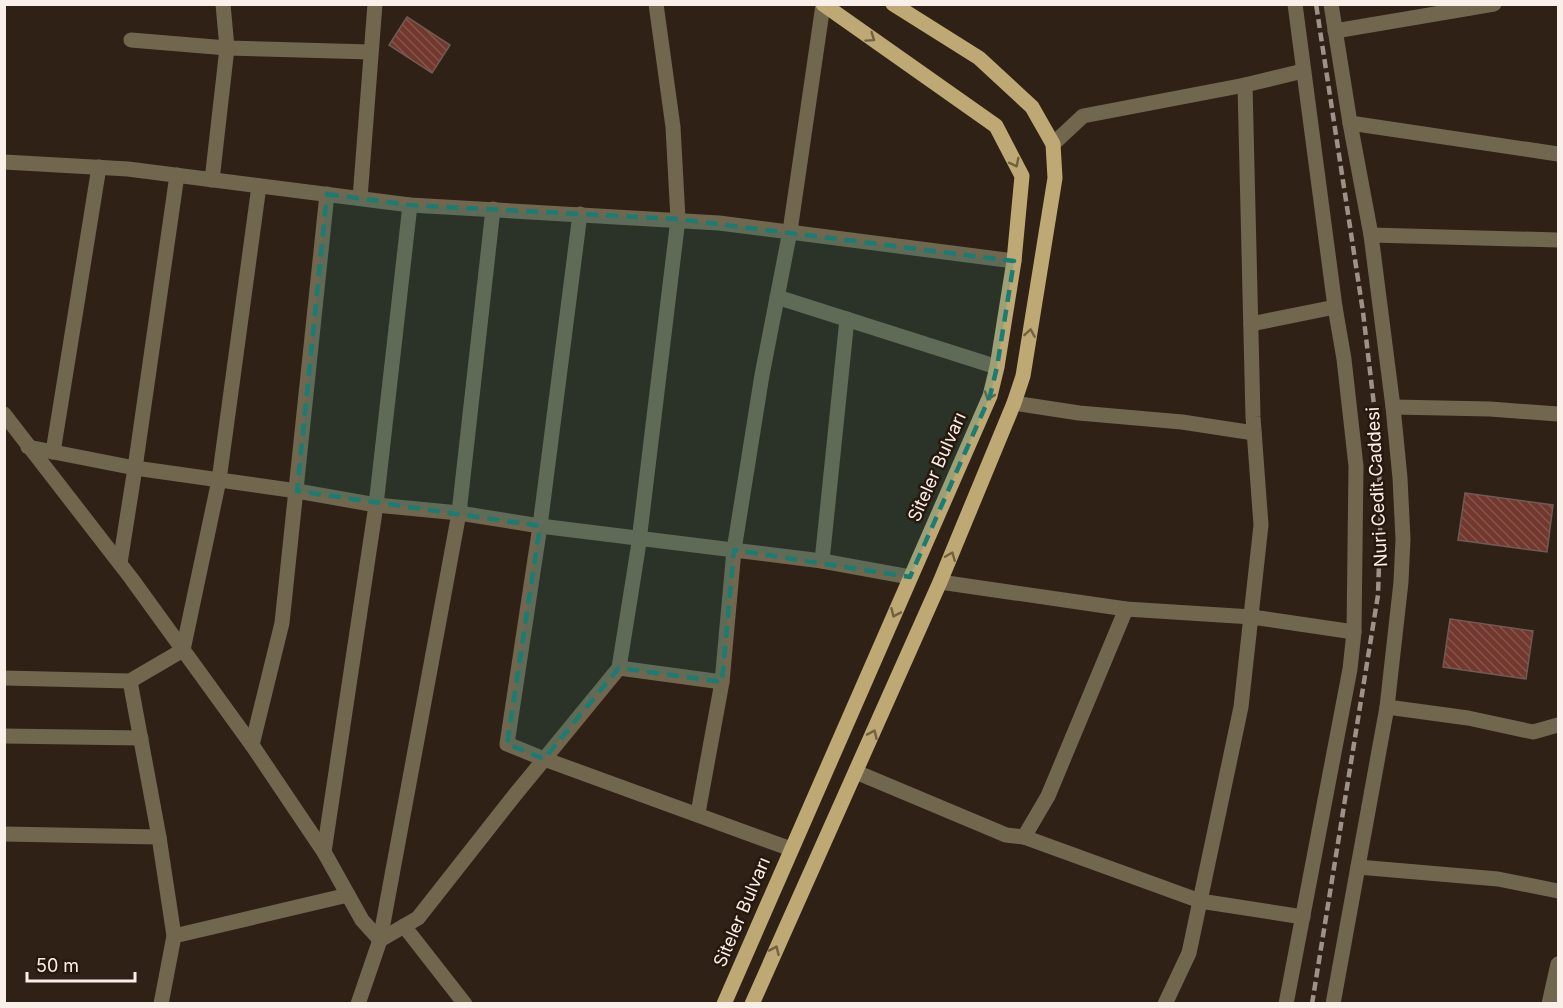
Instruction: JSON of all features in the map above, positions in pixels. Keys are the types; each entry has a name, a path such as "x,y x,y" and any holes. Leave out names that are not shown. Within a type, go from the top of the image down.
{"main road":[{"path":"752,1004 940,582 1014,403 1023,376 1054,178 1053,144 1032,107 979,58 911,9 893,4"},
{"name":"Siteler Bulvarı","path":"724,1004 990,396 997,368 1014,261 1022,176 996,126 823,5"}],"street":[{"path":"212,180 227,48 223,4"},
{"path":"360,198 375,4"},
{"path":"380,940 418,918 619,668 639,538 678,219 673,127 656,4"},
{"name":"Nuri Cedit Caddesi","path":"1286,1004 1350,669 1354,632 1356,466 1344,359 1335,307 1295,4"},
{"name":"Nuri Cedit Caddesi","path":"1331,4 1371,235 1393,407 1403,539 1401,582 1387,707 1333,1004"},
{"path":"1335,31 1494,4"},
{"path":"698,813 722,682 734,550 762,375 790,231 823,5"},
{"path":"131,40 227,48 371,52"},
{"path":"1053,144 1083,116 1245,85 1304,70"},
{"path":"1165,1004 1189,953 1241,707 1261,525 1254,433 1245,85"},
{"path":"1350,123 1558,154"},
{"path":"4,162 99,167 177,175 410,205 678,219 790,231 1014,261"},
{"path":"53,452 99,167"},
{"path":"120,563 177,175"},
{"path":"4,678 130,681 183,650 219,480 259,186"},
{"path":"252,745 282,623 327,194"},
{"path":"324,852 376,505 410,205"},
{"path":"358,1004 380,940 459,513 493,209"},
{"path":"580,214 540,526 507,744 791,849"},
{"path":"1371,235 1558,240"},
{"path":"777,297 997,368"},
{"path":"1251,324 1335,307"},
{"path":"822,561 847,319"},
{"path":"1014,403 1079,413 1182,422 1254,433"},
{"path":"1393,407 1490,409 1558,414"},
{"path":"4,414 120,563 252,745 324,852 362,920 380,940"},
{"path":"28,447 135,468 297,491 376,505 459,513 540,526 822,561 910,577"},
{"path":"940,582 1126,609 1252,617 1354,632"},
{"path":"1024,837 1048,796 1126,609"},
{"path":"619,668 722,682"},
{"path":"130,681 159,837 174,936 160,1004"},
{"path":"1387,707 1468,718 1533,732 1558,725"},
{"path":"4,736 141,738"},
{"path":"856,772 1006,835 1024,837 1200,901 1303,917"},
{"path":"4,834 159,837"},
{"path":"1358,867 1498,879 1558,891"},
{"path":"174,936 348,895"},
{"path":"405,926 465,1004"},
{"path":"1549,1004 1558,964"}],"highlighted area":[{"path":"327,194 410,205 678,219 1014,261 997,367 990,396 910,577 734,550 722,682 619,668 544,759 507,744 540,526 297,491"}],"building":[{"path":"407,17 450,45 432,73 389,45"},
{"path":"1465,493 1553,505 1547,552 1458,540"},
{"path":"1450,619 1533,631 1526,679 1443,667"}],"railway":[{"path":"1312,1004 1378,595 1381,502 1374,405 1363,312 1316,4"}]}
